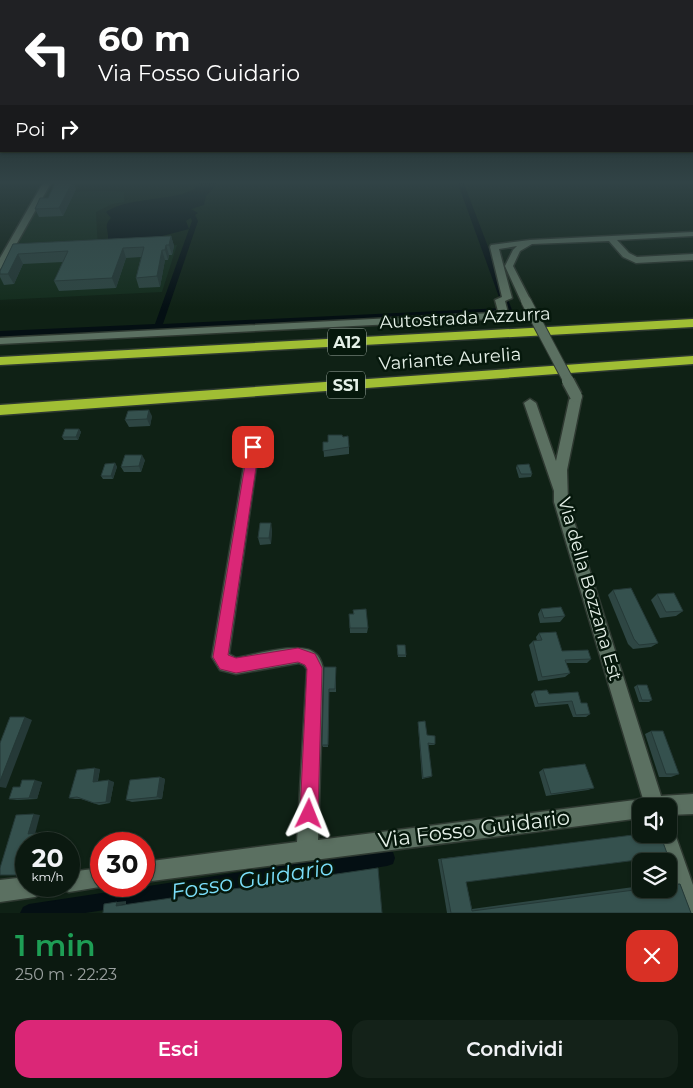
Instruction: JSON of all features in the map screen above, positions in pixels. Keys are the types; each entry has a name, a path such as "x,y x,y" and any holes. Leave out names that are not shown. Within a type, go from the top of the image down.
{"highway":[{"name":"Autostrada Azzurra","path":"0,353 693,316"},
{"name":"Autostrada Azzurra","path":"0,361 693,323"},
{"name":"Variante Aurelia","path":"0,402 693,354"},
{"name":"Variante Aurelia","path":"0,410 693,360"}],"street":[{"path":"0,266 24,224"},
{"path":"0,341 492,316 503,304 494,247 530,242 693,234"},
{"path":"611,238 626,255 636,260 693,257"},
{"name":"Via della Bozzana Est","path":"530,242 517,250 509,266 576,396 561,470 561,502 652,798"},
{"path":"530,403 560,489"},
{"path":"253,447 220,657 226,664 236,666 298,655 310,659 314,668 307,851"},
{"path":"677,805 693,804"},
{"name":"Via Fosso Guidario","path":"155,871 632,809"},
{"path":"668,843 692,913"},
{"path":"0,891 15,889"}],"shaded area":[{"path":"26,224 97,224 98,248 9,253"},
{"path":"108,224 187,224 189,229 158,237 108,239"},
{"path":"177,245 162,292 0,300 0,270 8,255"}],"building":[{"path":"171,236 169,245 166,245 165,250 162,250 157,276 136,278 144,247 123,248 112,278 54,281 68,251 18,254 8,274 0,274 13,244"},
{"path":"149,410 147,419 125,420 128,411"},
{"path":"65,429 79,429 76,437 62,437"},
{"path":"328,435 348,436 349,447 323,451 323,442 328,442"},
{"path":"125,455 142,455 139,466 121,467"},
{"path":"115,463 111,476 101,476 105,464"},
{"path":"529,464 532,474 521,474 517,465"},
{"path":"260,523 271,523 269,538 258,538"},
{"path":"631,588 658,643 639,645 634,639 613,590"},
{"path":"674,593 683,611 666,612 657,594"},
{"path":"561,607 565,616 544,618 541,609"},
{"path":"366,609 368,628 350,628 349,614 354,614 353,610"},
{"path":"556,632 562,651 588,650 591,659 565,660 570,673 542,677 533,641 542,640 539,633"},
{"path":"397,645 405,645 406,655 398,655"},
{"path":"324,667 336,667 335,689 329,689 328,745 322,745"},
{"path":"637,685 647,685 652,700 642,700"},
{"path":"547,690 549,694 578,692 581,703 587,703 590,714 576,715 572,701 538,704 534,691"},
{"path":"10,717 25,717 0,781 0,743"},
{"path":"425,721 427,735 435,736 435,744 428,743 432,776 423,778 418,722"},
{"path":"651,731 663,731 679,774 666,774"},
{"path":"585,764 594,788 551,794 543,769"},
{"path":"95,768 93,782 109,780 106,802 94,803 77,797 69,798 77,770"},
{"path":"160,777 157,797 126,800 130,780"},
{"path":"22,780 35,780 29,798 9,799 13,787 20,787"},
{"path":"34,814 29,832 15,832 15,875 0,875 0,868 16,815"},
{"path":"632,835 632,843 663,843 667,853 632,853 632,861 466,882 472,911 632,890 632,898 677,898 677,884 680,884 691,913 451,913 441,859"},
{"path":"378,868 382,913 103,913 104,904 117,902 116,906"}],"waterway":[{"path":"158,326 194,224"},
{"path":"0,334 508,310 476,224"},
{"name":"Fosso Guidario","path":"29,913 387,858"}],"route":[{"path":"253,447 220,657 226,664 236,666 298,655 310,659 314,668 309,814"}]}
